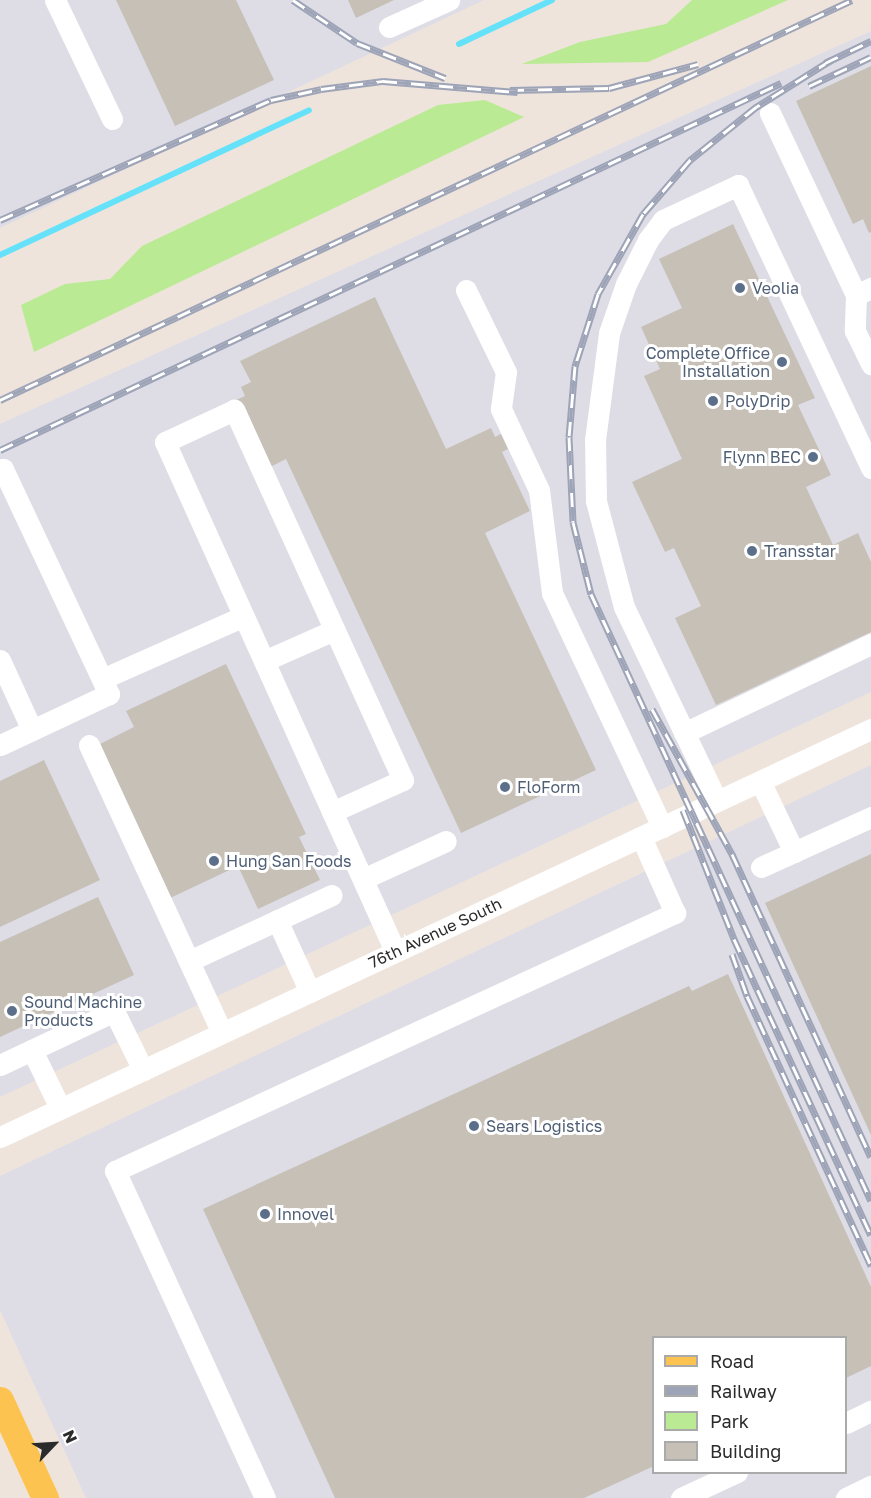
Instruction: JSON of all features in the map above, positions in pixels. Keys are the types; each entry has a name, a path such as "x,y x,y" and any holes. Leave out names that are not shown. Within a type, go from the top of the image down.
{"main road":[{"path":"2,1409 45,1498"}],"street":[{"path":"55,0 112,119"},
{"path":"390,27 449,0"},
{"path":"770,113 863,292 855,331 871,364"},
{"path":"717,801 624,607 596,501 597,417 609,333 626,284 648,240 663,220 738,185 871,468"},
{"path":"466,290 506,372 501,409 539,490 552,593 662,827"},
{"path":"332,812 403,780 234,410 165,442 332,812 363,879 395,951"},
{"path":"0,470 3,469 109,693 0,745"},
{"path":"102,679 244,616"},
{"path":"264,661 334,630"},
{"path":"684,732 871,644"},
{"path":"0,660 33,730"},
{"name":"76th Avenue South","path":"0,1137 871,729"},
{"path":"89,745 222,1033"},
{"path":"760,781 794,852"},
{"path":"761,867 871,817"},
{"path":"265,1498 115,1171 675,913 641,837"},
{"path":"363,879 446,841"},
{"path":"189,961 332,895"},
{"path":"277,920 310,992"},
{"path":"0,1065 114,1011 143,1070"},
{"path":"32,1050 60,1108"},
{"path":"847,1423 871,1411"},
{"path":"681,1498 735,1474"},
{"path":"846,1498 871,1486"}],"shaded area":[{"path":"0,0 484,0 0,228"},
{"path":"871,31 871,692 0,1097 0,424"},
{"path":"871,765 871,1498 86,1498 0,1310 0,1176"}],"green space":[{"path":"692,0 788,0 648,62 522,64 580,42 666,24"},
{"path":"485,100 524,117 34,352 21,305 65,284 110,279 142,246 438,105"}],"building":[{"path":"116,0 236,0 274,80 175,126"},
{"path":"348,0 394,0 356,18"},
{"path":"871,66 871,232 869,233 863,219 853,224 796,101"},
{"path":"733,224 815,398 798,405 831,475 806,487 833,545 858,533 871,562 871,632 716,705 675,618 701,606 674,548 665,552 632,482 682,459 644,376 660,369 641,327 682,308 659,259"},
{"path":"375,297 446,449 491,428 495,437 501,434 508,449 502,452 530,511 485,533 596,770 461,833 286,459 266,469 234,401 245,396 241,387 251,382 240,361"},
{"path":"226,664 306,834 299,837 320,880 258,909 238,866 166,900 94,747 134,727 126,711"},
{"path":"44,760 100,880 0,927 0,781"},
{"path":"871,854 871,1135 765,903"},
{"path":"98,897 134,975 0,1037 0,942"},
{"path":"728,974 871,1287 871,1366 847,1378 847,1336 652,1336 652,1467 584,1498 335,1498 203,1209 689,986 692,991"}],"waterway":[{"path":"459,44 552,0"},
{"path":"0,255 309,110"}],"railway":[{"path":"293,0 357,43 445,78"},
{"path":"0,400 852,0"},
{"path":"825,63 871,41"},
{"path":"809,86 871,57"},
{"path":"831,60 756,107 690,160 643,214 598,294 575,366 569,437 573,522 591,594 871,1201"},
{"path":"510,90 609,88 698,64"},
{"path":"0,220 271,100 321,89 383,81 518,92"},
{"path":"0,450 781,83"},
{"path":"652,709 732,854 871,1157"},
{"path":"683,810 734,939 871,1235"},
{"path":"732,954 747,996 871,1266"}],"place":[{"name":"Veolia","path":"740,288"},
{"name":"Complete Office Installation","path":"782,362"},
{"name":"PolyDrip","path":"713,401"},
{"name":"Flynn BEC","path":"813,457"},
{"name":"Transstar","path":"752,551"},
{"name":"FloForm","path":"505,787"},
{"name":"Hung San Foods","path":"214,861"},
{"name":"Sound Machine Products","path":"12,1011"},
{"name":"Sears Logistics","path":"474,1126"},
{"name":"Innovel","path":"265,1214"}]}
